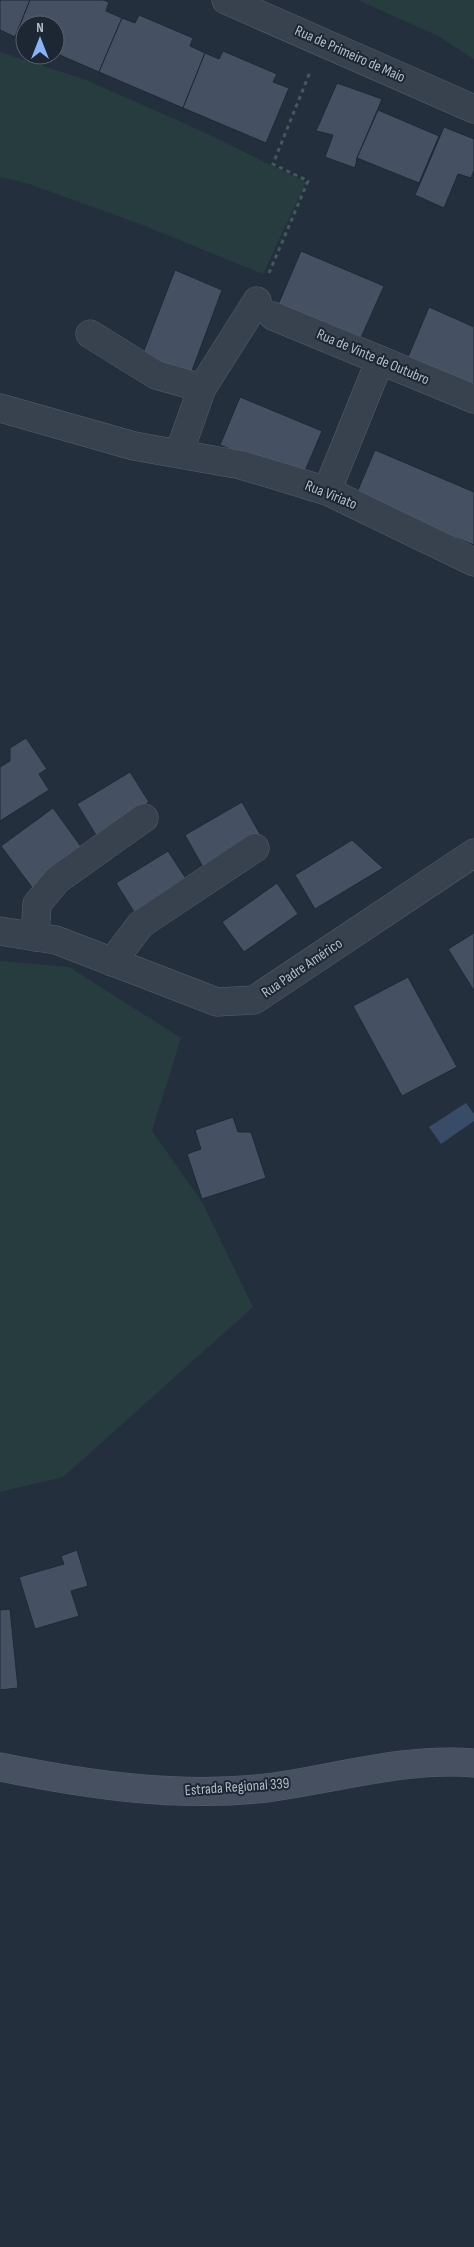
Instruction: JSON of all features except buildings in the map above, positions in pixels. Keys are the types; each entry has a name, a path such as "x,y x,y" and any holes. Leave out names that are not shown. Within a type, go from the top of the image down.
{"main road":[{"name":"Estrada Regional 339","path":"0,1767 59,1779 142,1790 202,1792 268,1788 347,1773 426,1763 474,1763"}],"street":[{"name":"Rua de Primeiro de Maio","path":"226,0 474,109"},
{"name":"Rua de Vinte de Outubro","path":"265,308 380,360 474,399"},
{"path":"179,453 202,388 265,308"},
{"path":"90,334 156,375 202,388"},
{"path":"327,491 380,360"},
{"name":"Rua Viriato","path":"0,408 134,446 241,465 327,491 474,562"},
{"path":"35,937 37,904 57,880 144,818"},
{"path":"112,962 141,924 255,848"},
{"name":"Rua Padre Américo","path":"0,930 56,940 217,1002 254,1000 474,853"}],"path":[{"path":"265,308 308,181 273,164 322,42"}],"green space":[{"path":"358,0 474,0 474,59 438,36"},
{"path":"0,52 15,57 15,65 40,65 86,80 197,129 306,182 263,274 140,224 26,183 0,177"},
{"path":"0,961 69,967 181,1038 152,1131 202,1202 253,1307 63,1477 0,1492"}],"water":[{"path":"466,1103 474,1114 474,1121 441,1144 429,1127"}]}
